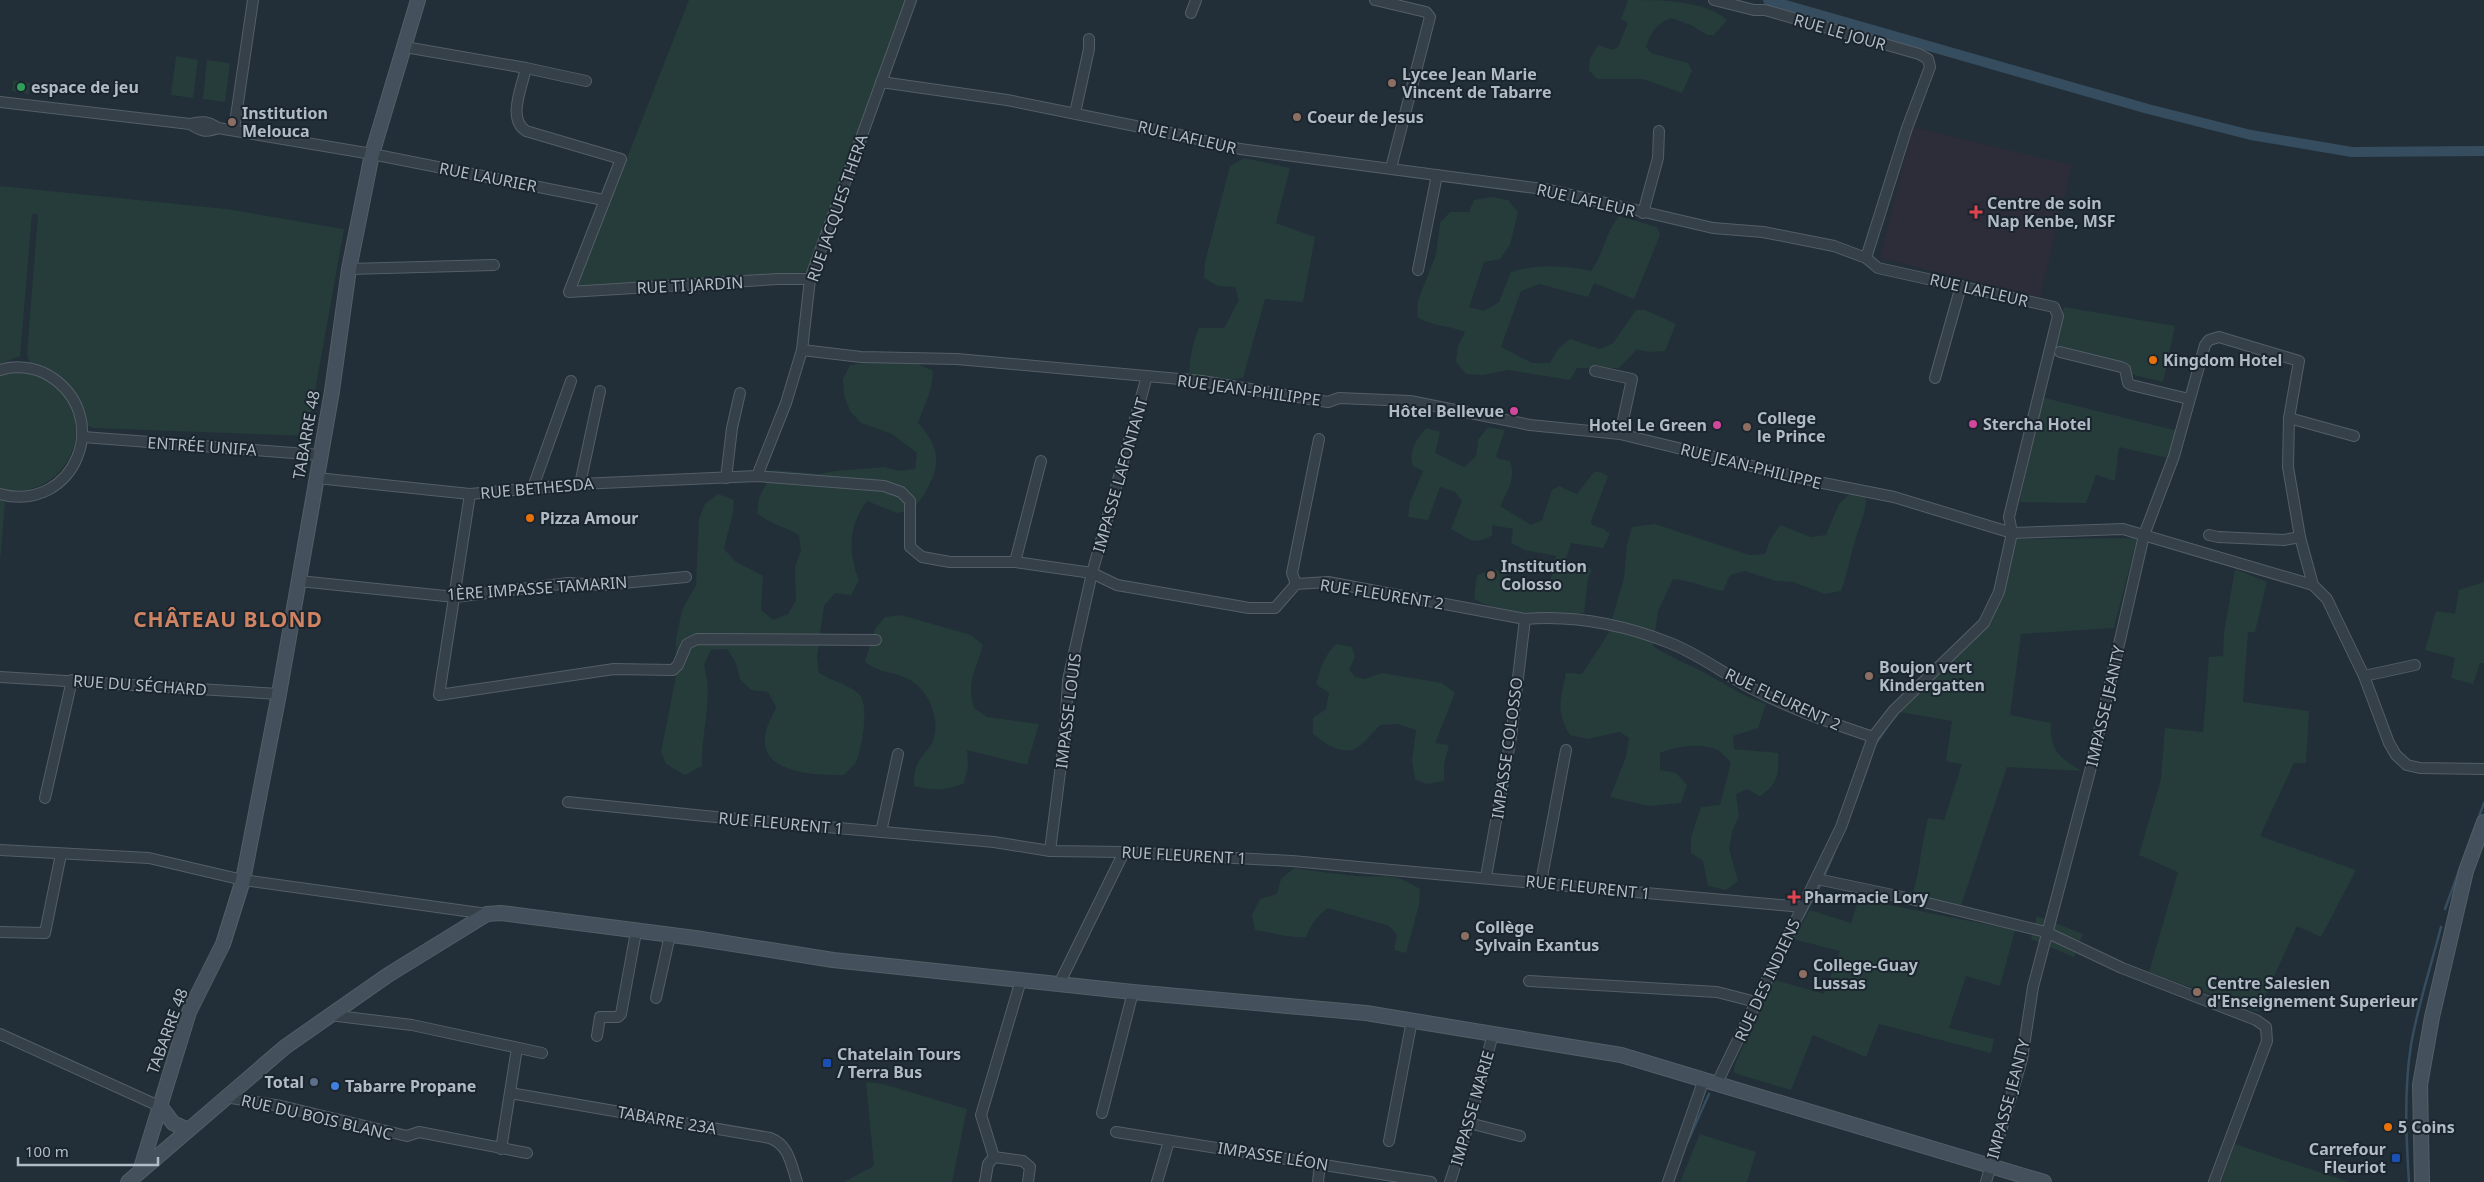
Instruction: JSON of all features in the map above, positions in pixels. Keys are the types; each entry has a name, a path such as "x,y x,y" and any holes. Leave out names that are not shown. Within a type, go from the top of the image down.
{"main road":[{"name":"TABARRE 48","path":"141,1169 189,1012 223,944 243,880 299,581 349,269 372,154 418,0"},
{"path":"2422,1182 2420,1085 2432,1017 2466,870 2484,822"},
{"path":"128,1182 225,1097 329,1015 487,914 516,913 833,960 1133,992 1366,1013 1621,1055 2044,1182"},
{"path":"161,1107 173,1123 188,1130"}],"street":[{"path":"234,130 253,0"},
{"name":"RUE JACQUES THERA","path":"757,476 786,403 802,350 810,279 911,0"},
{"path":"1191,13 1196,0"},
{"path":"1375,0 1426,12 1430,17 1391,168"},
{"name":"RUE LE JOUR","path":"1714,0 1754,10 1765,10 1919,54 1928,59 1930,67 1907,128 1866,258"},
{"path":"1075,113 1089,49 1089,39"},
{"path":"405,47 526,68 586,81"},
{"path":"526,68 516,117 519,126 526,131 621,159 604,200"},
{"name":"RUE LAFLEUR","path":"882,82 1007,100 1075,113 1240,150 1550,190 1713,228 1763,232 1834,246 1866,258 1878,268 2054,307 2058,316 2009,517 2012,533"},
{"name":"RUE LAURIER","path":"0,102 190,124 200,121 208,122 218,128 372,154 604,200"},
{"path":"1643,213 1658,158 1659,131"},
{"path":"1418,270 1437,175"},
{"name":"RUE TI JARDIN","path":"604,200 569,292 778,279 810,279"},
{"path":"349,269 494,265"},
{"path":"1935,378 1961,286"},
{"name":"IMPASSE JEANTY","path":"1986,1182 2022,1059 2033,987 2090,771 2144,535 2174,456 2205,345 2210,340 2219,337 2299,361 2289,418"},
{"name":"RUE JEAN-PHILIPPE","path":"802,350 861,358 957,360 1202,381 1328,402 1339,398 1410,401 1530,426 1620,434 1818,482 1894,496 2012,533 2123,529 2313,585"},
{"path":"2060,352 2121,367 2125,369 2128,383 2131,385 2189,399"},
{"path":"0,370 22,367 42,372 60,382 74,398 82,416 83,437 75,463 67,475 52,488 32,496 12,497 0,494"},
{"path":"1595,371 1632,379 1620,434"},
{"name":"IMPASSE LAFONTANT","path":"1092,573 1147,376"},
{"path":"533,487 571,381"},
{"path":"580,484 600,391"},
{"path":"726,478 732,428 740,393"},
{"path":"2354,436 2289,418 2288,467 2300,537 2313,585 2327,600 2364,676 2389,743 2396,755 2407,765 2420,768 2484,769"},
{"name":"ENTRÉE UNIFA","path":"83,437 320,454"},
{"path":"1296,584 1292,573 1319,439"},
{"path":"1015,562 1041,461"},
{"name":"RUE BETHESDA","path":"316,478 470,494 580,484 757,476"},
{"name":"RUE FLEURENT 2","path":"757,476 884,486 901,492 910,501 910,547 922,557 950,562 1015,562 1092,573 1117,585 1249,608 1275,608 1296,584 1328,582 1525,619 1547,617 1607,624 1670,643 1751,688 1832,723 1873,737"},
{"path":"470,494 439,695 614,669 673,670 678,665 688,644 697,639 876,640"},
{"name":"RUE DES INDIENS","path":"1668,1182 1711,1081 1756,1002 1841,827 1873,737 1894,710 1984,623 1999,592 2012,533"},
{"path":"2209,535 2284,540 2300,537"},
{"name":"IMPASSE LOUIS","path":"1050,851 1065,733 1068,680 1092,573"},
{"name":"1ÈRE IMPASSE TAMARIN","path":"299,581 454,597 568,583 602,585 686,577"},
{"name":"IMPASSE COLOSSO","path":"1486,877 1511,737 1525,619"},
{"path":"2364,676 2415,665"},
{"name":"RUE DU SÉCHARD","path":"0,677 279,694"},
{"path":"45,798 72,680"},
{"path":"1541,882 1566,750"},
{"path":"881,832 898,754"},
{"name":"RUE FLEURENT 1","path":"568,802 994,842 1050,851 1124,852 1292,861 1802,907"},
{"path":"0,850 149,858 243,880 487,914"},
{"path":"1059,984 1124,852"},
{"path":"0,932 44,933 61,854"},
{"path":"1817,879 1907,898 2046,932 2122,968 2256,1020 2266,1027 2267,1040 2214,1182"},
{"path":"598,1036 600,1017 618,1017 621,1014 636,932"},
{"path":"656,998 670,936"},
{"path":"994,1157 981,1115 1021,980"},
{"path":"1529,981 1717,992 1756,1002"},
{"path":"1102,1113 1133,992"},
{"path":"329,1015 412,1025 542,1052"},
{"path":"1389,1140 1412,1020"},
{"path":"0,1034 161,1107"},
{"name":"IMPASSE MARIE","path":"1450,1182 1470,1123 1493,1034"},
{"path":"500,1149 517,1048"},
{"name":"TABARRE 23A","path":"510,1093 770,1138 779,1141 785,1147 797,1182"},
{"name":"RUE DU BOIS BLANC","path":"225,1097 280,1106 407,1136 419,1132 526,1153"},
{"path":"1470,1123 1520,1136"},
{"name":"IMPASSE LÉON","path":"1116,1132 1431,1182"},
{"path":"1157,1182 1169,1141"},
{"path":"985,1182 988,1164 994,1157"},
{"path":"994,1157 1023,1161 1030,1167 1028,1182"},
{"path":"1318,1182 1320,1163"}],"shaded area":[{"name":"Centre de soin Nap Kenbe, MSF","path":"1912,127 2072,165 2040,297 1880,258"}],"green space":[{"path":"689,0 906,0 811,272 576,288"},
{"path":"1628,0 1681,2 1707,8 1727,20 1714,35 1707,35 1691,25 1671,18 1661,23 1652,33 1646,47 1651,53 1688,63 1692,71 1682,93 1643,79 1597,79 1589,70 1590,59 1598,45 1612,50 1618,47 1628,23 1621,19"},
{"path":"176,56 198,60 193,98 171,95"},
{"path":"207,60 230,63 225,102 203,99"},
{"name":"espace de jeu","path":"13,80 30,83 29,94 12,91"},
{"path":"1244,158 1290,168 1276,223 1315,237 1303,302 1265,299 1243,378 1219,381 1189,375 1190,363 1193,345 1199,328 1224,328 1239,300 1235,287 1218,286 1204,278 1205,262 1230,166"},
{"path":"0,186 226,209 344,229 307,436 93,428 85,424 77,397 60,380 30,364 27,355 38,214 32,214 20,356 0,364"},
{"path":"1491,197 1508,200 1518,212 1510,245 1500,259 1484,262 1469,307 1484,311 1499,302 1511,272 1520,269 1551,266 1591,271 1599,258 1610,230 1619,216 1657,227 1660,235 1634,299 1594,283 1588,297 1539,284 1521,291 1501,347 1532,363 1550,363 1558,349 1570,339 1600,349 1613,343 1636,310 1645,310 1676,324 1665,351 1649,352 1637,349 1619,368 1577,368 1570,380 1508,370 1483,375 1466,374 1456,362 1458,346 1465,332 1429,323 1417,317 1418,300 1436,255 1440,223 1450,212 1469,212 1474,200"},
{"path":"2064,307 2175,326 2163,382 2054,356"},
{"path":"874,362 916,363 933,371 930,392 918,423 933,445 936,466 929,487 914,509 897,513 867,501 856,520 852,539 853,559 859,580 851,595 835,593 824,606 817,657 819,673 852,689 860,695 863,701 864,727 857,760 844,775 833,775 793,770 772,759 766,749 765,736 776,707 768,692 751,690 740,679 736,663 727,649 711,650 704,665 708,690 702,766 685,775 666,764 661,752 676,676 676,640 682,610 696,585 699,519 705,504 718,494 734,500 733,513 724,549 735,561 763,576 761,610 773,620 788,614 796,600 795,567 801,551 799,535 767,520 757,513 759,498 773,470 820,474 884,467 899,471 915,469 917,453 892,434 861,423 850,411 844,395 843,379 850,365"},
{"path":"18,371 48,382 67,399 75,421 74,444 65,465 49,481 27,490 0,488 0,374"},
{"path":"2041,397 2178,431 2168,458 2119,447 2115,481 2096,475 2086,503 2020,502"},
{"path":"1488,427 1505,430 1496,456 1499,459 1510,461 1512,467 1512,479 1500,506 1531,525 1542,520 1552,490 1559,486 1577,494 1594,472 1600,472 1608,476 1591,521 1592,525 1604,529 1610,534 1603,548 1571,543 1566,558 1571,564 1582,563 1592,570 1588,578 1584,613 1558,615 1528,613 1498,608 1474,599 1477,575 1495,569 1514,579 1549,588 1556,556 1525,550 1511,543 1513,529 1492,525 1492,535 1475,541 1451,529 1462,501 1455,492 1440,487 1428,520 1408,517 1410,502 1423,471 1413,466 1412,451 1416,441 1426,428 1440,432 1435,453 1464,467 1476,456 1478,440"},
{"path":"1850,494 1866,498 1866,504 1841,591 1825,594 1793,582 1776,581 1745,571 1730,575 1723,591 1673,579 1658,611 1653,646 1738,692 1766,704 1758,728 1733,736 1734,749 1778,753 1776,778 1766,792 1760,796 1747,789 1736,794 1739,816 1732,832 1729,849 1738,881 1726,890 1708,886 1703,861 1691,853 1691,837 1701,807 1720,805 1731,762 1719,751 1705,747 1682,747 1660,753 1660,770 1676,773 1687,785 1681,803 1649,806 1610,797 1626,757 1629,738 1620,732 1587,739 1570,735 1562,719 1560,705 1566,673 1582,674 1608,634 1624,577 1627,545 1632,527 1655,524 1749,555 1765,554 1770,540 1780,525 1811,537 1826,535 1839,504"},
{"path":"0,499 5,502 0,562"},
{"path":"2137,538 2114,628 2021,634 2010,715 2051,723 2054,747 2062,757 2082,771 2007,767 1960,909 1912,896 1928,818 1944,820 1962,764 1946,761 1952,721 1900,712 1990,622 2005,583 2017,539"},
{"path":"2235,569 2267,582 2255,632 2248,632 2243,702 2309,711 2306,763 2294,763 2260,836 2356,870 2321,937 2297,926 2258,1012 2149,972 2178,872 2139,855 2161,779 2165,728 2203,732 2209,657 2223,656 2224,633"},
{"path":"2484,582 2484,663 2480,663 2473,684 2451,678 2455,658 2425,650 2436,611 2455,614 2459,590"},
{"path":"901,615 971,635 983,645 971,683 974,708 987,717 1039,724 1027,765 967,750 968,767 964,783 951,788 940,789 914,786 917,765 933,741 935,733 934,717 929,701 919,687 907,678 875,668 865,661 875,629 885,617"},
{"path":"1336,644 1352,647 1355,657 1349,669 1355,677 1365,679 1382,673 1442,683 1455,693 1435,743 1449,745 1444,764 1444,781 1426,784 1415,779 1412,760 1416,730 1397,724 1381,725 1357,748 1351,750 1334,747 1313,734 1313,718 1326,709 1329,693 1316,684 1323,662"},
{"path":"1294,868 1356,876 1389,876 1410,883 1420,889 1419,905 1406,953 1394,950 1397,935 1389,926 1328,908 1315,921 1306,937 1287,936 1255,930 1252,915 1260,899 1277,894 1281,879"},
{"path":"1859,899 2015,930 2000,986 1966,976 1949,1028 1994,1039 1991,1053 1879,1024 1866,1057 1813,1035 1791,1090 1734,1073 1734,1067 1772,979 1824,994 1840,951 1793,939 1810,910 1851,923"},
{"path":"2037,916 2083,934 2074,957 2031,939"},
{"path":"866,1082 883,1084 967,1109 952,1182 844,1182 874,1166"},
{"path":"1700,1134 1756,1152 1747,1182 1680,1182"},
{"path":"2235,1144 2349,1182 2221,1182"}],"waterway":[{"path":"1768,0 2148,109 2251,135 2352,152 2484,151"},
{"path":"1876,743 1887,727"},
{"path":"1855,802 1870,760"},
{"path":"2445,909 2484,803"},
{"path":"1825,874 1834,853"},
{"path":"1803,917 1820,886"},
{"path":"2409,1182 2406,1113 2411,1045 2417,1015 2441,927"},
{"path":"1687,1143 1709,1094"}],"place":[{"name":"Lycee Jean Marie Vincent de Tabarre","path":"1392,83"},
{"name":"espace de jeu","path":"21,87"},
{"name":"Coeur de Jesus","path":"1297,117"},
{"name":"Institution Melouca","path":"232,122"},
{"name":"Centre de soin Nap Kenbe, MSF","path":"1976,212"},
{"name":"Kingdom Hotel","path":"2153,360"},
{"name":"Hôtel Bellevue","path":"1514,411"},
{"name":"Stercha Hotel","path":"1973,424"},
{"name":"Hotel Le Green","path":"1717,425"},
{"name":"College le Prince","path":"1747,427"},
{"name":"Pizza Amour","path":"530,518"},
{"name":"Institution Colosso","path":"1491,575"},
{"name":"Boujon vert Kindergatten","path":"1869,676"},
{"name":"Pharmacie Lory","path":"1794,897"},
{"name":"Collège Sylvain Exantus","path":"1465,936"},
{"name":"College-Guay Lussas","path":"1803,974"},
{"name":"Centre Salesien d'Enseignement Superieur","path":"2197,992"},
{"name":"Chatelain Tours / Terra Bus","path":"827,1063"},
{"name":"Total","path":"314,1082"},
{"name":"Tabarre Propane","path":"335,1086"},
{"name":"5 Coins","path":"2388,1127"},
{"name":"Carrefour Fleuriot","path":"2396,1158"}],"district":[{"name":"CHÂTEAU BLOND","path":"228,620"}]}
